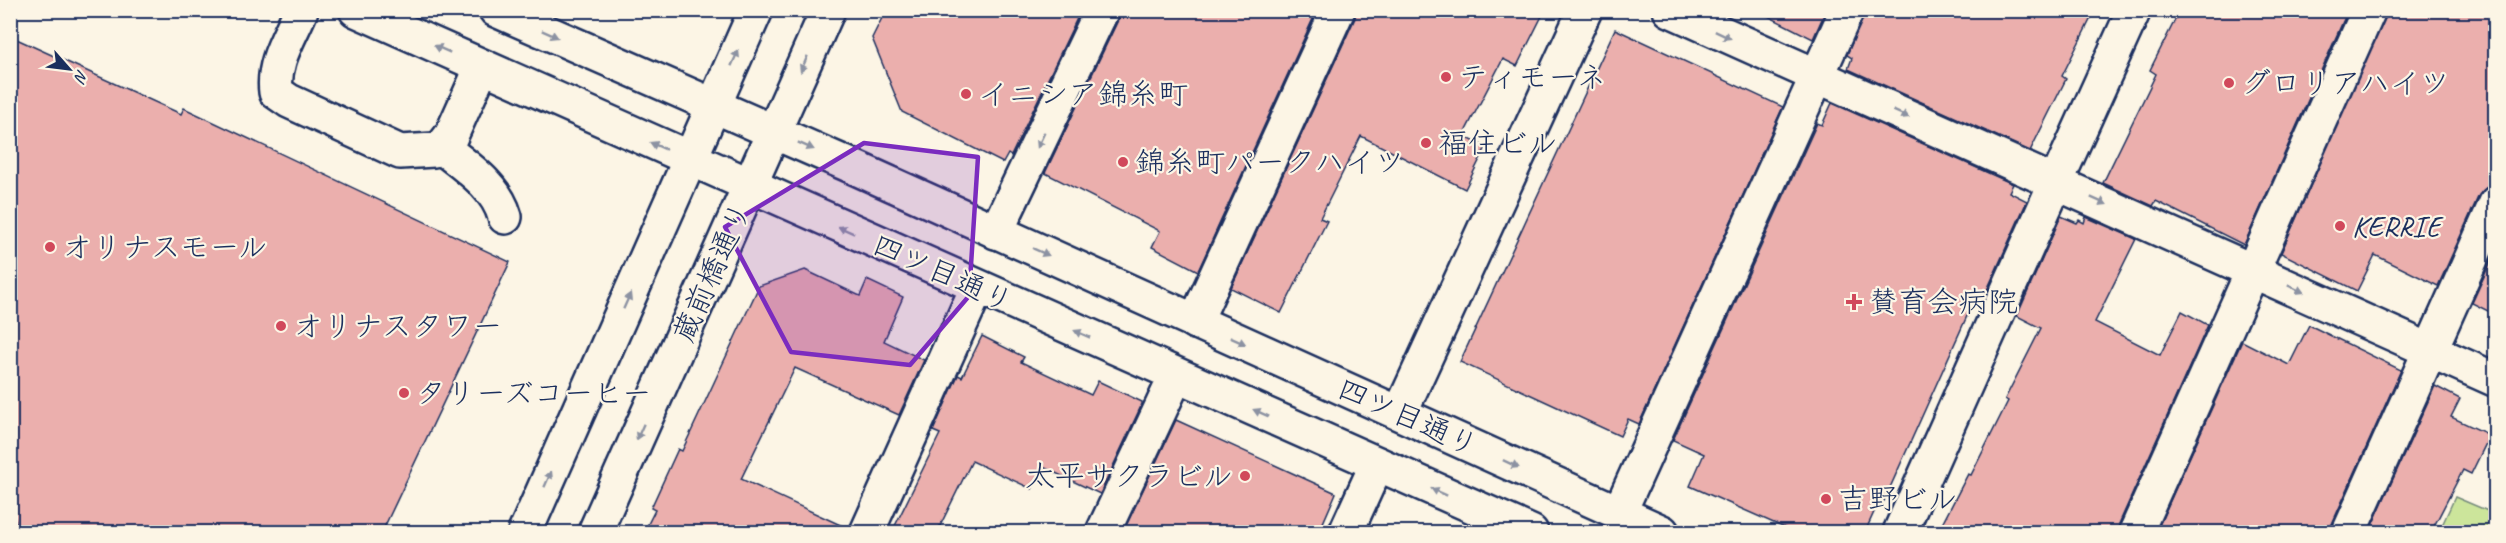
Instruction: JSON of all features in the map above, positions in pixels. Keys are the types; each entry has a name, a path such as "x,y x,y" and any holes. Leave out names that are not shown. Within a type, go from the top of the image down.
{"main road":[{"path":"300,10 276,64 274,78 276,92 400,152 434,150 443,146 450,137"},
{"name":"四ツ目通り","path":"357,10 977,288 1531,532"},
{"name":"四ツ目通り","path":"496,10 714,105 1662,532"},
{"path":"525,532 756,10"},
{"name":"蔵前橋通り","path":"595,532 828,10"},
{"path":"996,232 1102,10"},
{"path":"1195,322 1338,10"},
{"path":"1400,413 1585,10"},
{"path":"1670,10 2496,380"},
{"path":"1619,513 1847,10"},
{"path":"1900,532 2134,10"},
{"path":"2136,532 2369,10"},
{"path":"482,67 446,147 448,152 501,200 506,217"},
{"path":"2349,532 2496,203"},
{"path":"867,532 977,288"},
{"path":"1103,532 1176,376"},
{"path":"1346,532 1377,464"}],"highlighted area":[{"path":"864,143 978,157 969,296 910,365 791,352 725,227"}],"green space":[{"path":"2455,497 2495,514 2495,532 2439,532"}],"building":[{"name":"イニシア錦糸町","path":"886,10 1081,10 1011,156 1008,154 1003,163 902,112 872,38"},
{"path":"1120,10 1317,10 1198,271 1152,247 1160,231 1045,173 1119,18"},
{"path":"1356,10 1545,10 1517,66 1503,59 1463,136 1486,147 1465,189 1361,136 1320,218 1327,221 1281,313 1231,288 1355,18"},
{"path":"1756,10 1826,10 1813,39"},
{"path":"1865,10 2095,10 2062,76 2066,79 2030,151 1848,69 1852,58 1847,55"},
{"path":"2180,10 2348,10 2244,245 2156,201 2153,206 2103,183 2156,74 2150,70"},
{"path":"2387,10 2496,10 2496,184 2486,188 2479,195 2438,286 2375,255 2357,291 2281,253"},
{"path":"1615,29 1783,107 1639,424 1628,419 1620,436 1460,362"},
{"name":"オリナスタワー","path":"10,36 181,114 184,108 510,262 382,532 19,532 10,503"},
{"name":"賛育会病院","path":"1832,103 2013,184 2009,192 2027,201 1983,299 1976,296 1884,501 1880,499 1865,532 1794,532 1690,486 1704,454 1673,440 1817,123 1822,125"},
{"path":"2061,216 2077,223 2079,220 2084,223 2086,217 2136,239 2095,322 2160,355 2182,311 2208,325 2119,524 2118,532 1938,532 1968,474 1971,475 2008,401 2005,399 2041,328 2017,316"},
{"path":"2496,250 2496,315 2472,303"},
{"path":"805,270 860,296 867,280 903,297 884,341 924,360 899,415 795,368 741,479 849,529 848,532 644,532 655,510 651,508 678,449 682,451 759,286"},
{"path":"2309,325 2401,370 2332,524 2331,532 2156,532 2242,341 2289,365"},
{"path":"982,336 1024,357 1021,362 1091,395 1098,381 1142,404 1100,494 1043,467 1032,489 972,461 937,532 892,532 940,434 933,431 958,375 962,377"},
{"path":"2435,386 2460,399 2451,417 2490,435 2471,474 2463,470 2431,532 2369,532"},
{"path":"1176,420 1336,493 1319,532 1123,532"}],"place":[{"name":"ティモーネ","path":"1446,77"},
{"name":"グロリアハイツ","path":"2229,83"},
{"name":"イニシア錦糸町","path":"966,94"},
{"name":"福住ビル","path":"1426,143"},
{"name":"錦糸町パークハイツ","path":"1123,162"},
{"name":"KERRIE","path":"2340,226"},
{"name":"オリナスモール","path":"50,247"},
{"name":"賛育会病院","path":"1854,302"},
{"name":"オリナスタワー","path":"281,326"},
{"name":"タリーズコーヒー","path":"404,393"},
{"name":"太平サクラビル","path":"1245,476"},
{"name":"吉野ビル","path":"1826,499"}]}
